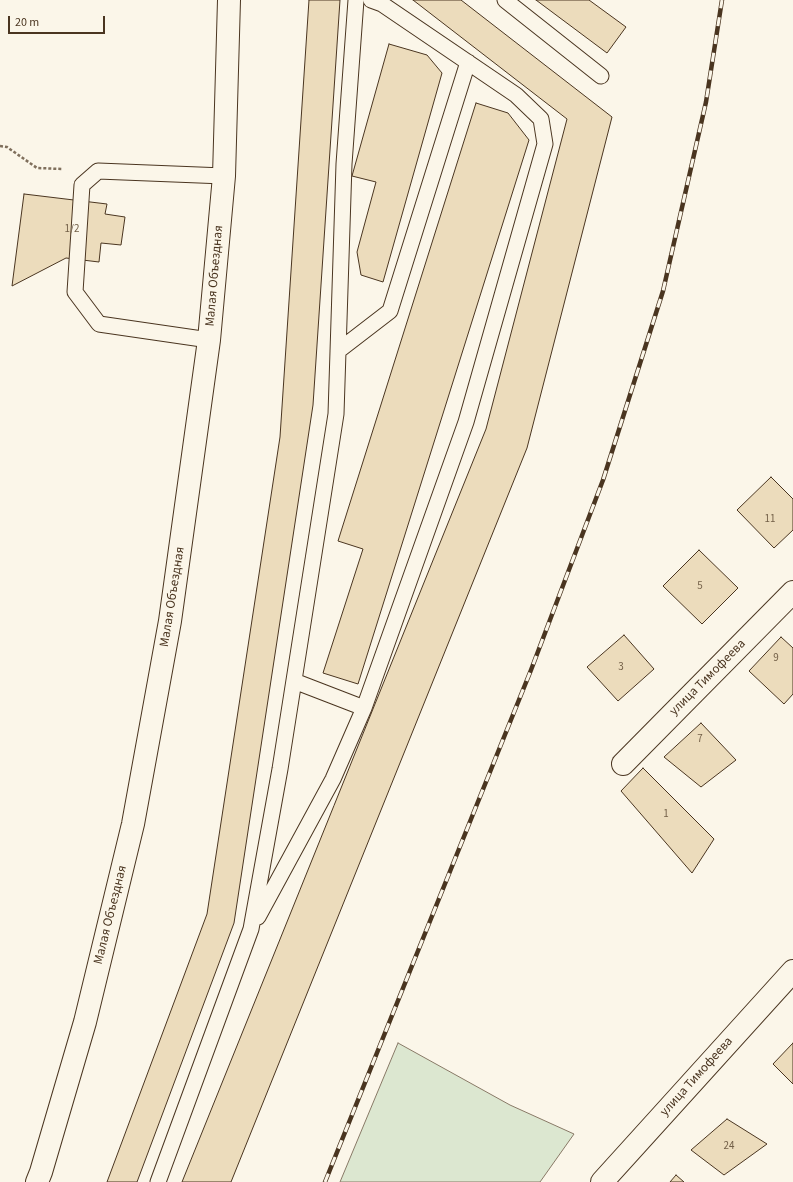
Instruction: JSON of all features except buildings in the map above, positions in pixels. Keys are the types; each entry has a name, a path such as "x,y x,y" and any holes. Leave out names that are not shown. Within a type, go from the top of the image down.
{"main road":[{"name":"Малая Объездная","path":"37,1182 85,1022 133,824 170,621 209,340 224,176 228,0"},
{"name":"улица Тимофеева","path":"623,764 793,592"},
{"name":"улица Тимофеева","path":"602,1182 793,971"}],"lane":[{"path":"251,929 280,769 336,414 344,164 356,0"},
{"path":"158,1182 251,929 333,780 364,708 466,422 544,144 541,119 516,94 382,4 371,0"},
{"path":"505,0 601,76"},
{"path":"338,351 390,311 468,62"},
{"path":"209,340 99,324 75,292 82,185 98,171 224,176"},
{"path":"294,682 364,708"}],"path":[{"path":"0,146 7,147 37,168 98,171"}],"green space":[{"path":"398,1043 510,1105 574,1134 540,1182 340,1182"}],"railway":[{"path":"325,1182 531,670 603,480 663,291 706,102 722,0"}]}
